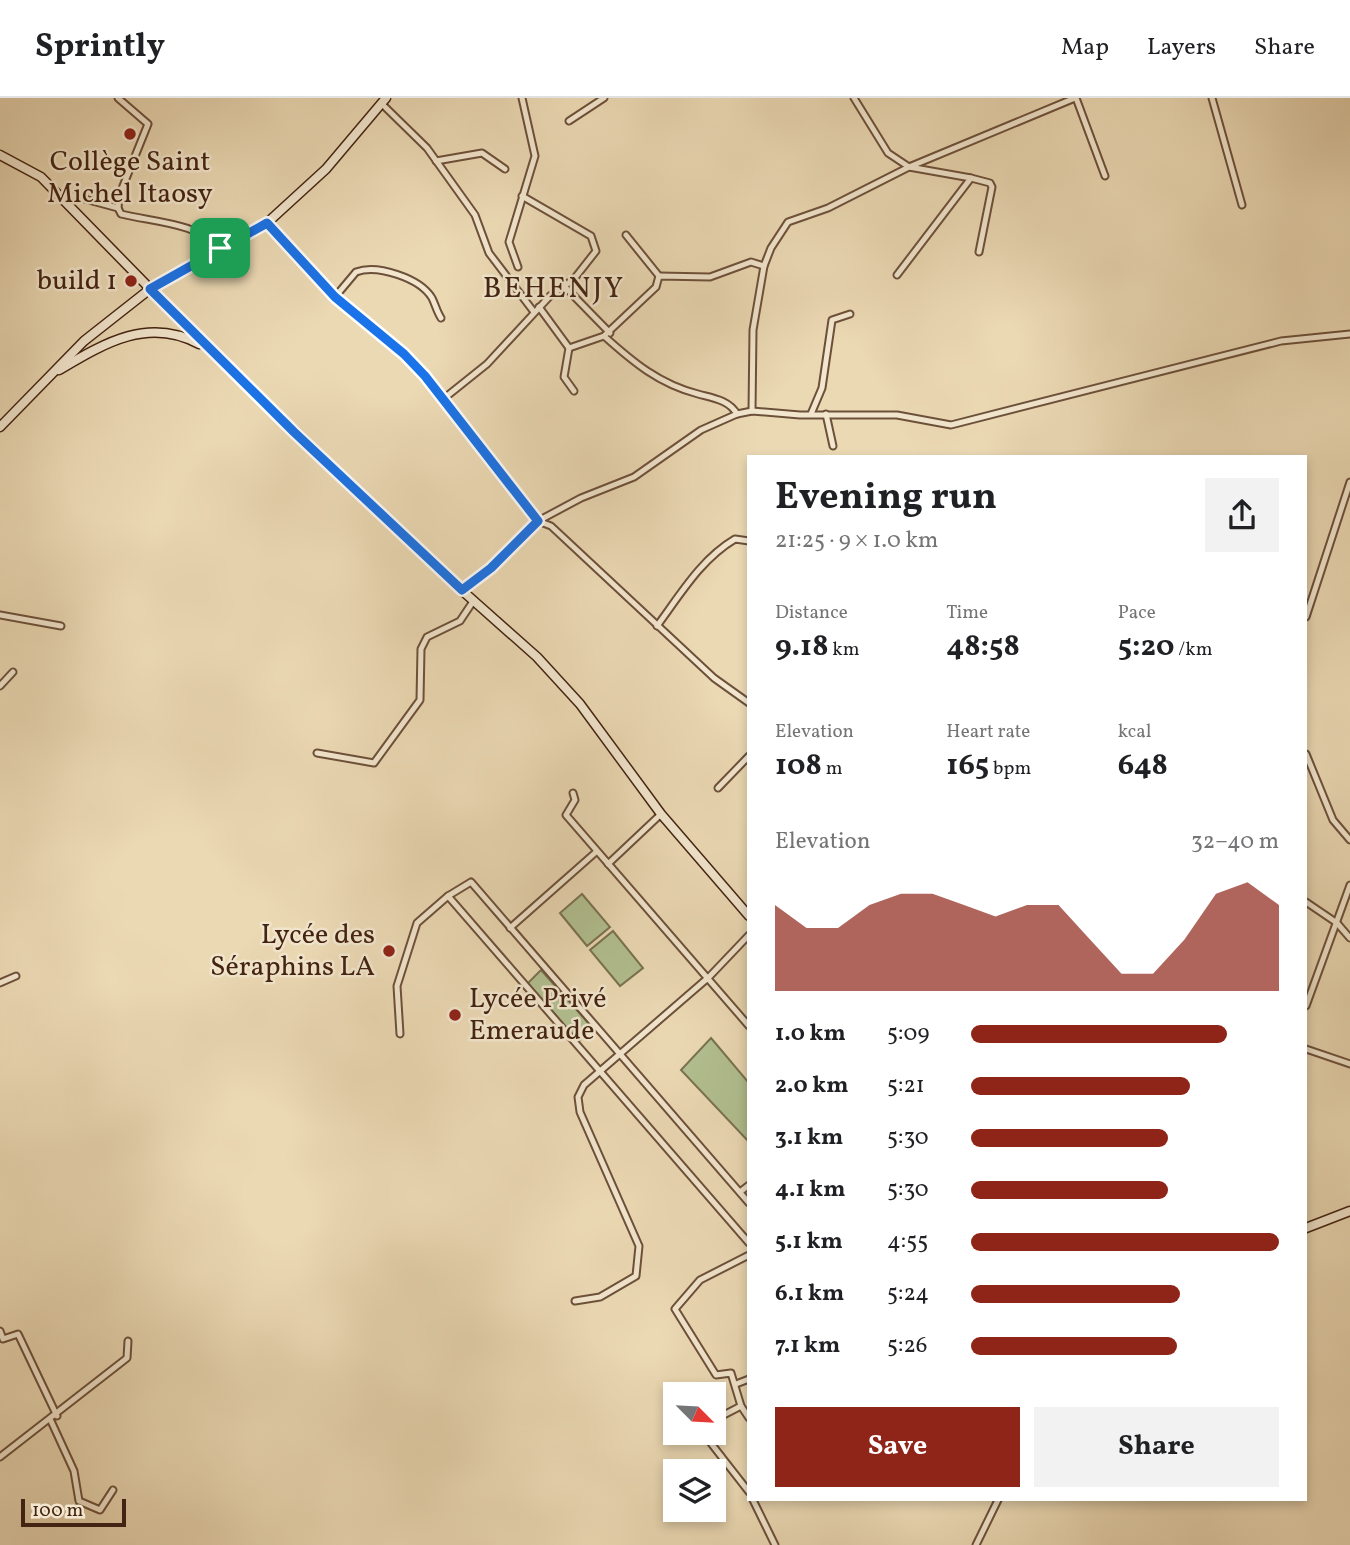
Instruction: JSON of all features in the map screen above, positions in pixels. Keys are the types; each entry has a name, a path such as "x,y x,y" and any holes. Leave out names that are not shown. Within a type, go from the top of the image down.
{"street":[{"path":"118,98 148,124 119,196 118,208 121,214 211,238 220,248"},
{"path":"518,267 509,242 536,156 522,98"},
{"path":"569,121 604,98"},
{"path":"853,98 888,153 909,167 990,183 992,187 979,252"},
{"path":"752,411 754,356 751,340 764,266 788,222 828,208 909,167 1075,98 1105,176"},
{"path":"1212,98 1242,205"},
{"path":"0,426 84,341 150,289 267,223 326,169 384,100 427,148 475,215 489,253 569,348"},
{"path":"436,161 482,153 505,169"},
{"path":"0,155 41,177 208,348 462,590 537,657 580,704 661,814 747,914"},
{"path":"897,275 971,178"},
{"path":"64,199 70,195 118,208"},
{"path":"442,400 487,364 536,310 565,287 593,256 595,240 522,197"},
{"path":"267,223 335,297 404,354 538,521 556,530 714,678 747,702"},
{"path":"626,235 659,276"},
{"path":"659,276 710,277 747,262 764,266"},
{"path":"335,297 356,272 372,270 415,281 432,298 441,318"},
{"path":"569,348 607,334 656,288 659,276"},
{"path":"565,287 646,372 680,389 722,401 737,414"},
{"path":"811,414 822,388 831,324 834,318 850,314"},
{"path":"53,373 137,332 174,334 208,348"},
{"path":"462,590 491,568 538,521 581,498 634,477 701,430 737,414 752,411 897,415 951,425 1281,341 1350,334"},
{"path":"569,348 564,377 574,391"},
{"path":"826,414 833,446"},
{"path":"1307,608 1350,482"},
{"path":"657,626 698,570 713,555 735,539 747,541"},
{"path":"317,752 374,763 420,700 421,649 427,637 460,621 474,600"},
{"path":"0,615 61,626"},
{"path":"0,686 13,672"},
{"path":"1307,756 1334,820 1350,840"},
{"path":"718,788 747,758"},
{"path":"573,793 575,800 566,815 596,852 709,976 747,1024"},
{"path":"608,864 661,814"},
{"path":"510,928 596,852"},
{"path":"400,1034 397,986 408,943 417,923 448,896 471,883 618,1056 747,1201"},
{"path":"1307,1003 1350,885"},
{"path":"448,896 747,1241"},
{"path":"1307,903 1337,923 1350,938"},
{"path":"575,1301 600,1297 622,1287 636,1276 639,1246 577,1105 584,1085 600,1074 709,976 747,937"},
{"path":"0,983 16,976"},
{"path":"1307,1049 1350,1064"},
{"path":"740,1192 747,1187"},
{"path":"1307,1228 1350,1211"},
{"path":"747,1256 700,1280 675,1310 716,1376 731,1373 741,1406 747,1415"},
{"path":"0,1331 3,1339 18,1334 57,1416"},
{"path":"0,1457 51,1421 127,1358 128,1341"},
{"path":"736,1384 747,1380"},
{"path":"726,1414 741,1406"},
{"path":"51,1421 74,1471 79,1501 100,1510 113,1490"},
{"path":"713,1446 747,1489"},
{"path":"753,1501 775,1545"},
{"path":"976,1545 998,1501"}],"green space":[{"path":"582,894 610,927 587,946 560,913"},
{"path":"613,931 643,968 620,986 590,950"},
{"path":"541,970 591,1026 577,1044 526,985"},
{"path":"711,1038 747,1081 747,1140 681,1070"}],"place":[{"name":"Collège Saint Michel Itaosy","path":"130,134"},
{"name":"build 1","path":"131,281"},
{"name":"Lycée des Séraphins LA","path":"389,951"},
{"name":"Lycée Privé Emeraude","path":"455,1015"}],"district":[{"name":"BEHENJY","path":"554,289"}],"route":[{"path":"267,223 335,297 404,354 425,376 538,521 491,568 462,590 294,432 265,400 208,348 150,289 220,248 267,223"}]}
